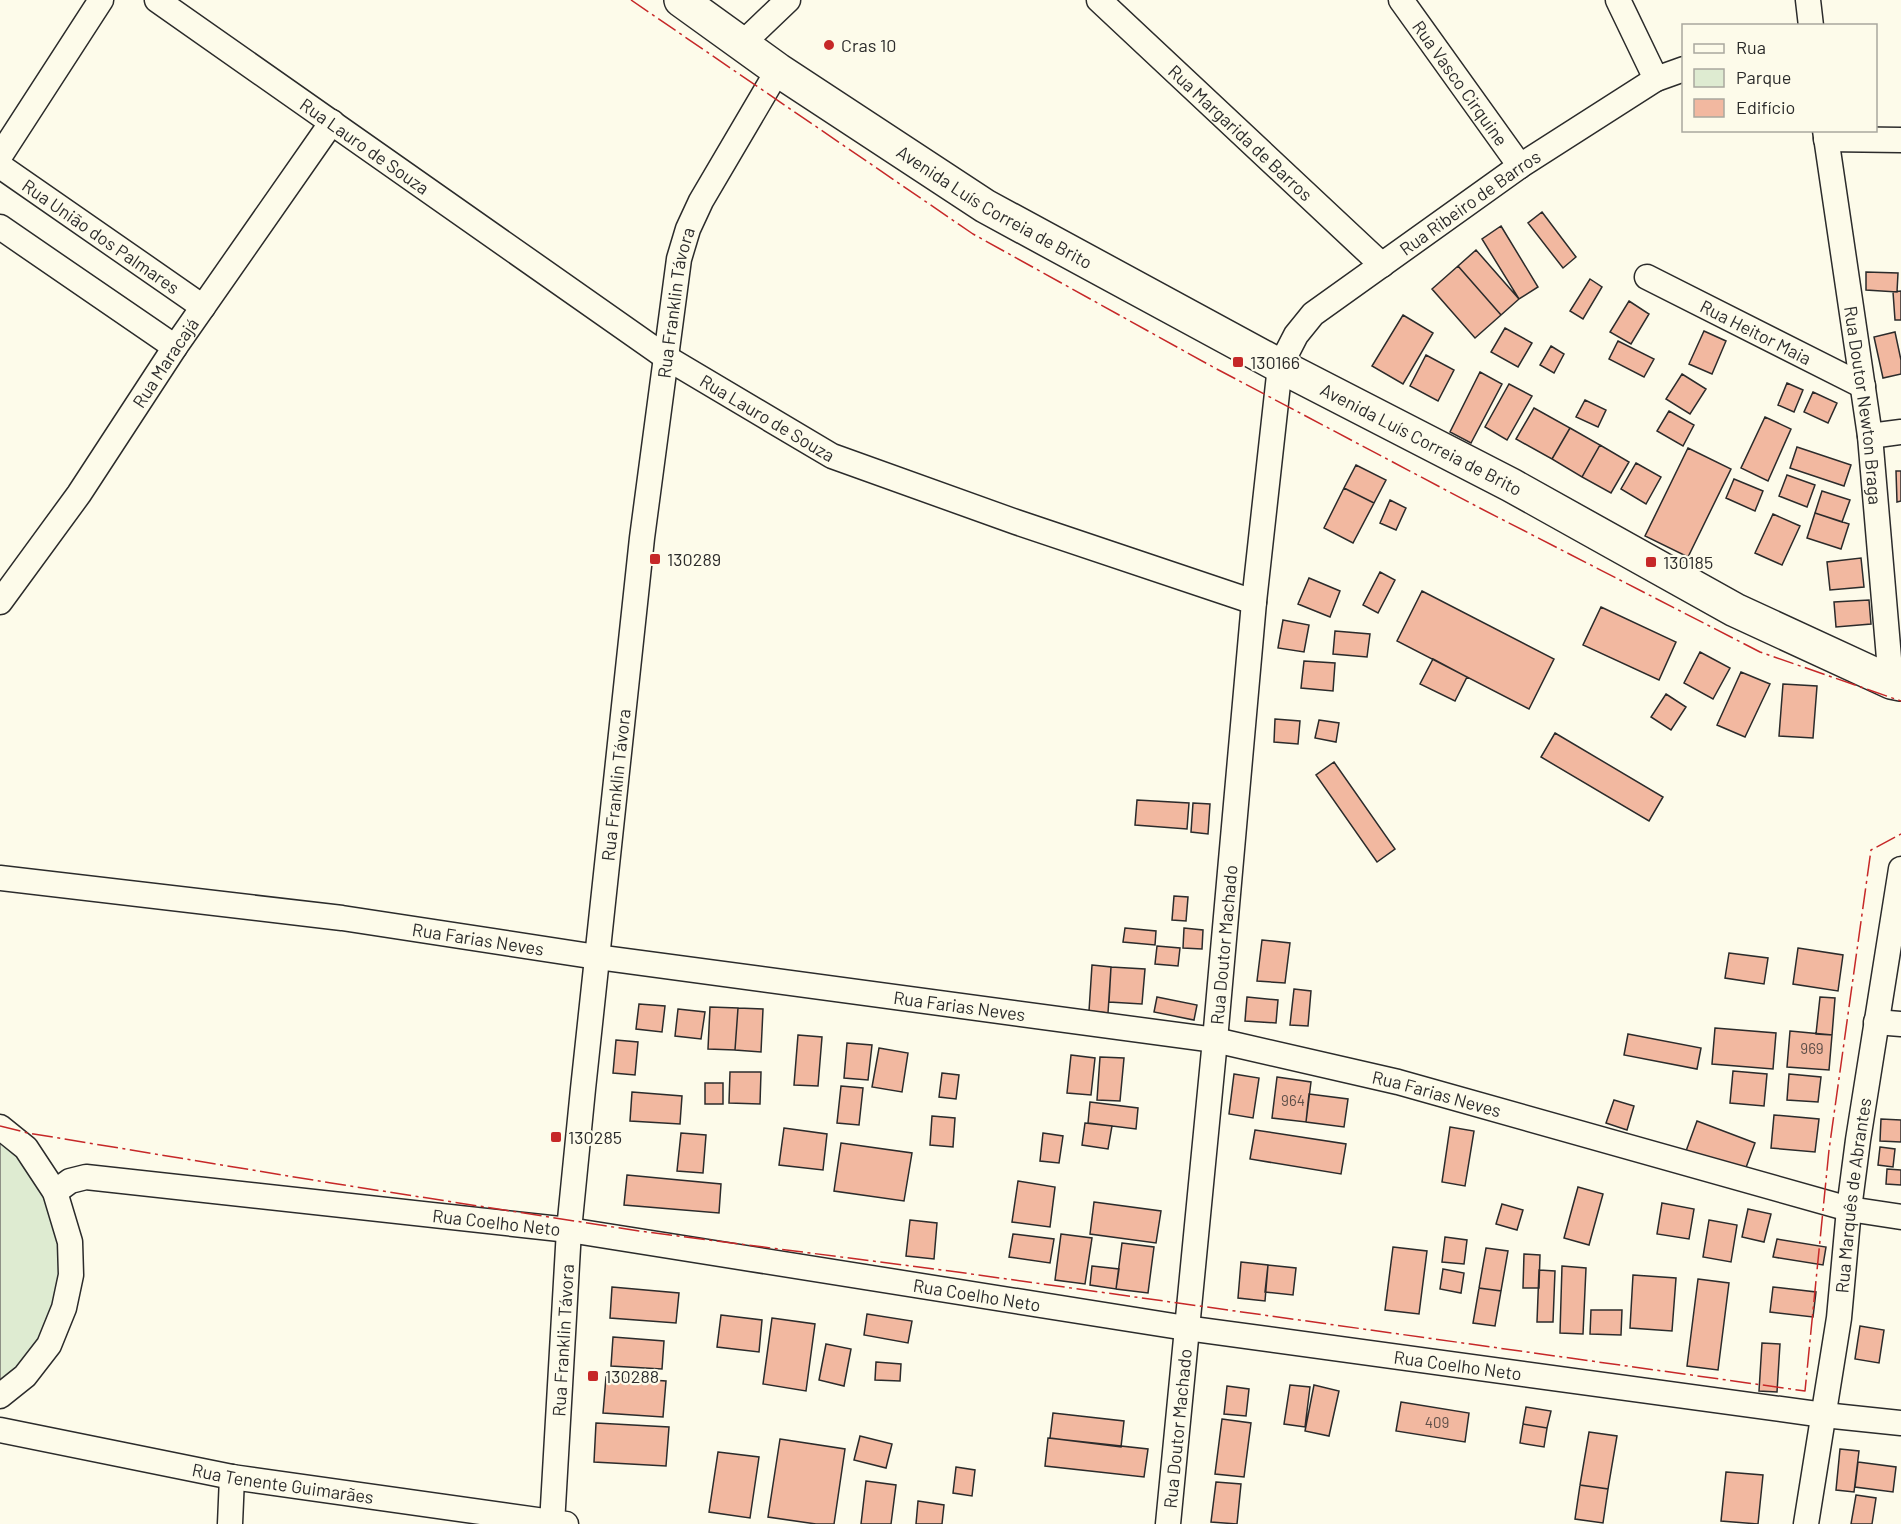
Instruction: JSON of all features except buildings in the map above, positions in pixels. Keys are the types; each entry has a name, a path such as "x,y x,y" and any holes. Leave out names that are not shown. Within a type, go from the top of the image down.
{"main road":[{"name":"Avenida Luís Correia de Brito","path":"681,0 778,70 985,206 1280,366 1511,485 1735,610 1896,683"}],"street":[{"path":"0,156 101,0"},
{"name":"Rua Lauro de Souza","path":"157,0 667,358 832,456 1016,522 1254,602"},
{"path":"742,44 788,0"},
{"name":"Rua Margarida de Barros","path":"1099,0 1382,265"},
{"name":"Rua Vasco Cirquine","path":"1401,0 1520,166"},
{"path":"1618,0 1656,79"},
{"path":"1808,0 1811,24"},
{"name":"Rua Ribeiro de Barros","path":"1280,366 1296,335 1312,314 1520,166 1656,79 1682,69"},
{"name":"Rua Franklin Távora","path":"558,1523 569,1230 642,538 679,260 688,229 701,201 778,70"},
{"name":"Rua Maracajá","path":"0,602 79,494 175,347 332,123"},
{"path":"1826,135 1901,140"},
{"name":"Rua Doutor Newton Braga","path":"1826,135 1870,436 1896,683"},
{"name":"Rua União dos Palmares","path":"0,166 203,307"},
{"path":"0,227 175,347"},
{"name":"Rua Heitor Maia","path":"1647,277 1863,386"},
{"name":"Rua Doutor Machado","path":"1168,1524 1215,1040 1254,602 1280,366"},
{"path":"1870,436 1901,432"},
{"name":"Rua Marquês de Abrantes","path":"1806,1524 1839,1318 1849,1209 1901,868"},
{"name":"Rua Farias Neves","path":"0,879 342,918 597,957 1215,1040 1398,1082 1849,1209 1901,1217"},
{"path":"1876,1022 1901,1024"},
{"path":"0,1126 26,1148 56,1191 70,1242 71,1275 64,1308 49,1345 25,1376 0,1396"},
{"name":"Rua Coelho Neto","path":"56,1191 70,1181 86,1177 569,1230 1186,1328 1824,1415 1901,1422"},
{"name":"Rua Tenente Guimarães","path":"0,1430 232,1478 558,1523"},
{"path":"230,1524 232,1478"}],"green space":[{"path":"0,1127 55,1192 64,1308 0,1396"}],"power":[{"path":"631,0 973,234 1213,367 1760,652 1901,701"},
{"path":"0,1126 28,1133 331,1183 639,1231 950,1271 1805,1391 1829,1150 1871,850 1901,834"}],"place":[{"name":"Cras 10","path":"829,45"},
{"name":"130166","path":"1238,362"},
{"name":"130289","path":"655,559"},
{"name":"130185","path":"1651,562"},
{"name":"130285","path":"556,1137"},
{"name":"130288","path":"593,1376"}]}
